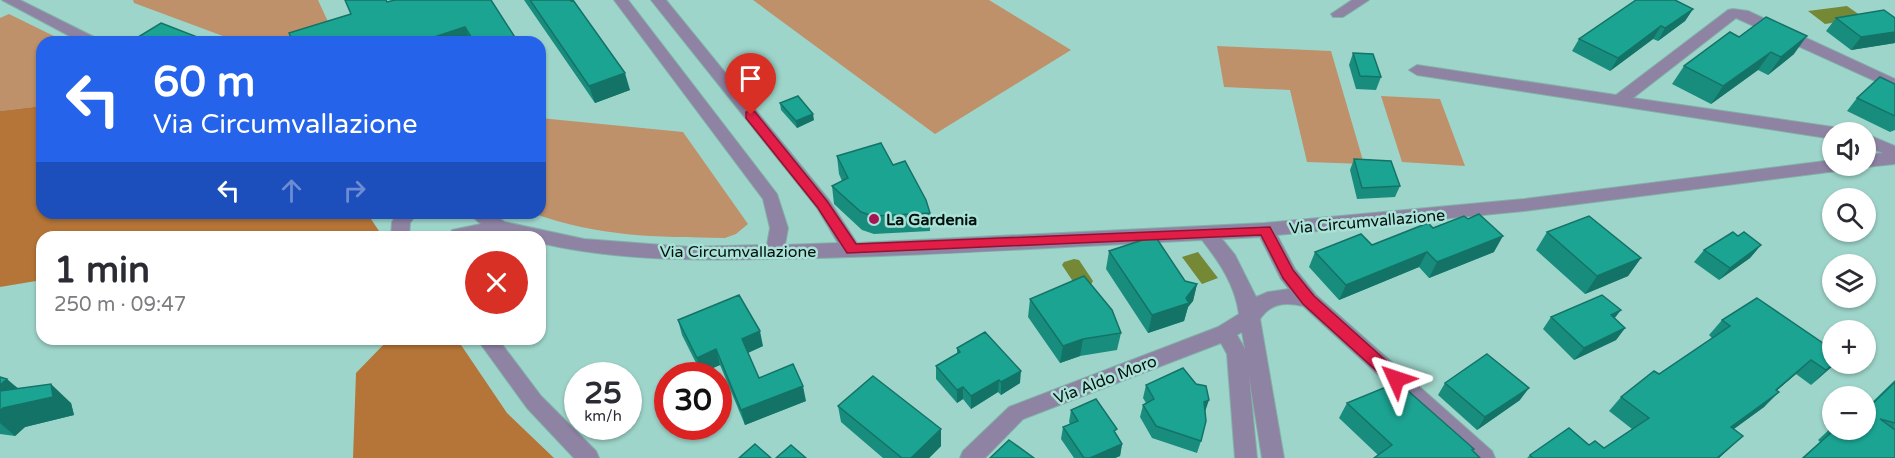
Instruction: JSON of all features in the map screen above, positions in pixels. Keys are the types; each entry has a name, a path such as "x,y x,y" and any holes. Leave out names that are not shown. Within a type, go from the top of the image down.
{"street":[{"path":"9,0 81,36"},
{"path":"621,0 771,198 779,228 775,251"},
{"path":"658,0 823,204 852,250"},
{"path":"1338,14 1362,0"},
{"path":"1618,101 1733,13 1743,14 1895,85"},
{"path":"1418,70 1822,131"},
{"path":"1876,144 1895,152"},
{"path":"1876,160 1895,158"},
{"name":"Via Circumvallazione","path":"546,237 584,246 689,254 852,250 1208,234 1524,205 1822,167"},
{"name":"Via Circumvallazione","path":"487,219 500,227 518,231"},
{"name":"Via Circumvallazione","path":"480,231 500,227"},
{"path":"1265,230 1279,259 1309,300 1484,458"},
{"path":"1208,234 1228,260 1246,296 1273,458"},
{"name":"Via Aldo Moro","path":"971,458 1016,413 1225,333 1251,316 1268,298 1290,296 1309,300"},
{"path":"1225,333 1237,353 1246,458"},
{"path":"491,345 534,402 588,458"}],"shaded area":[{"path":"133,0 318,0 330,26 298,36 223,36 134,3"},
{"path":"753,0 989,0 1071,50 935,134"},
{"path":"1847,6 1864,18 1825,24 1808,11"},
{"path":"9,14 54,36 36,36 36,107 0,111 0,18"},
{"path":"1217,46 1331,51 1364,164 1307,162 1290,90 1224,87"},
{"path":"1381,96 1440,99 1465,166 1402,162"},
{"path":"36,107 36,219 371,219 379,231 36,231 36,281 0,287 0,111"},
{"path":"546,119 683,132 748,224 736,234 725,238 627,234 546,217"},
{"path":"1198,252 1218,278 1202,284 1182,257"},
{"path":"1074,259 1079,260 1093,281 1090,286 1076,286 1062,265"},
{"path":"383,345 461,345 507,413 554,458 353,458 356,373"}],"building":[{"path":"345,0 386,0 387,2 395,0 491,0 514,36 470,36 465,27 437,36 290,36 289,33 351,14"},
{"path":"530,0 573,0 625,73 589,86"},
{"path":"1636,0 1675,0 1693,9 1665,28 1661,26 1618,58 1579,39"},
{"path":"1884,10 1895,18 1895,32 1861,37 1836,18"},
{"path":"1766,17 1807,36 1781,57 1771,52 1723,86 1684,66 1730,32 1739,37"},
{"path":"161,23 195,36 140,36"},
{"path":"1353,53 1373,54 1381,77 1360,76"},
{"path":"1880,77 1895,84 1895,116 1857,98"},
{"path":"798,96 813,114 796,121 780,103"},
{"path":"881,143 893,165 905,161 926,200 930,213 873,216 861,212 832,186 848,178 837,156"},
{"path":"1354,159 1391,161 1400,186 1362,188"},
{"path":"1479,214 1503,236 1437,262 1427,252 1346,285 1315,252 1361,234 1372,245 1428,223 1433,228 1464,216 1468,219"},
{"path":"1589,216 1641,258 1597,276 1547,232"},
{"path":"1733,232 1738,236 1744,232 1761,245 1730,268 1704,250"},
{"path":"1155,236 1185,281 1197,284 1186,298 1189,303 1152,315 1109,251"},
{"path":"1084,276 1112,310 1121,333 1083,339 1063,346 1030,299"},
{"path":"739,295 760,331 742,339 759,378 793,364 803,386 741,410 732,388 732,362 721,362 716,349 697,358 678,320"},
{"path":"1602,295 1621,310 1611,315 1625,328 1584,348 1551,317"},
{"path":"1757,298 1822,342 1822,367 1811,360 1776,390 1779,392 1731,427 1743,436 1717,458 1533,458 1530,455 1569,428 1589,445 1595,441 1604,448 1649,418 1621,397 1654,371 1659,374 1730,326 1722,320"},
{"path":"985,332 1021,371 971,396 963,387 957,390 936,366 960,352 957,348"},
{"path":"1487,354 1529,388 1485,417 1445,383"},
{"path":"1183,368 1196,384 1206,386 1209,400 1204,402 1206,421 1201,441 1156,426 1143,405 1154,399 1146,385"},
{"path":"873,376 941,429 911,458 902,458 838,406"},
{"path":"0,377 7,379 0,385"},
{"path":"1398,382 1474,449 1472,450 1480,458 1374,458 1392,445 1347,403"},
{"path":"1895,382 1895,423 1880,419 1895,430 1895,458 1803,458 1823,440 1876,440 1876,400"},
{"path":"51,384 53,397 3,408 0,411 0,391"},
{"path":"1096,399 1117,429 1114,431 1122,444 1090,458 1084,458 1063,427 1078,421 1071,410"},
{"path":"1009,440 1034,458 990,458"},
{"path":"755,444 771,458 739,458"},
{"path":"791,445 806,458 776,458"}],"place":[{"name":"La Gardenia","path":"874,219"}],"route":[{"path":"751,115 823,204 852,250 1265,230 1288,274 1309,300 1396,379"}]}
